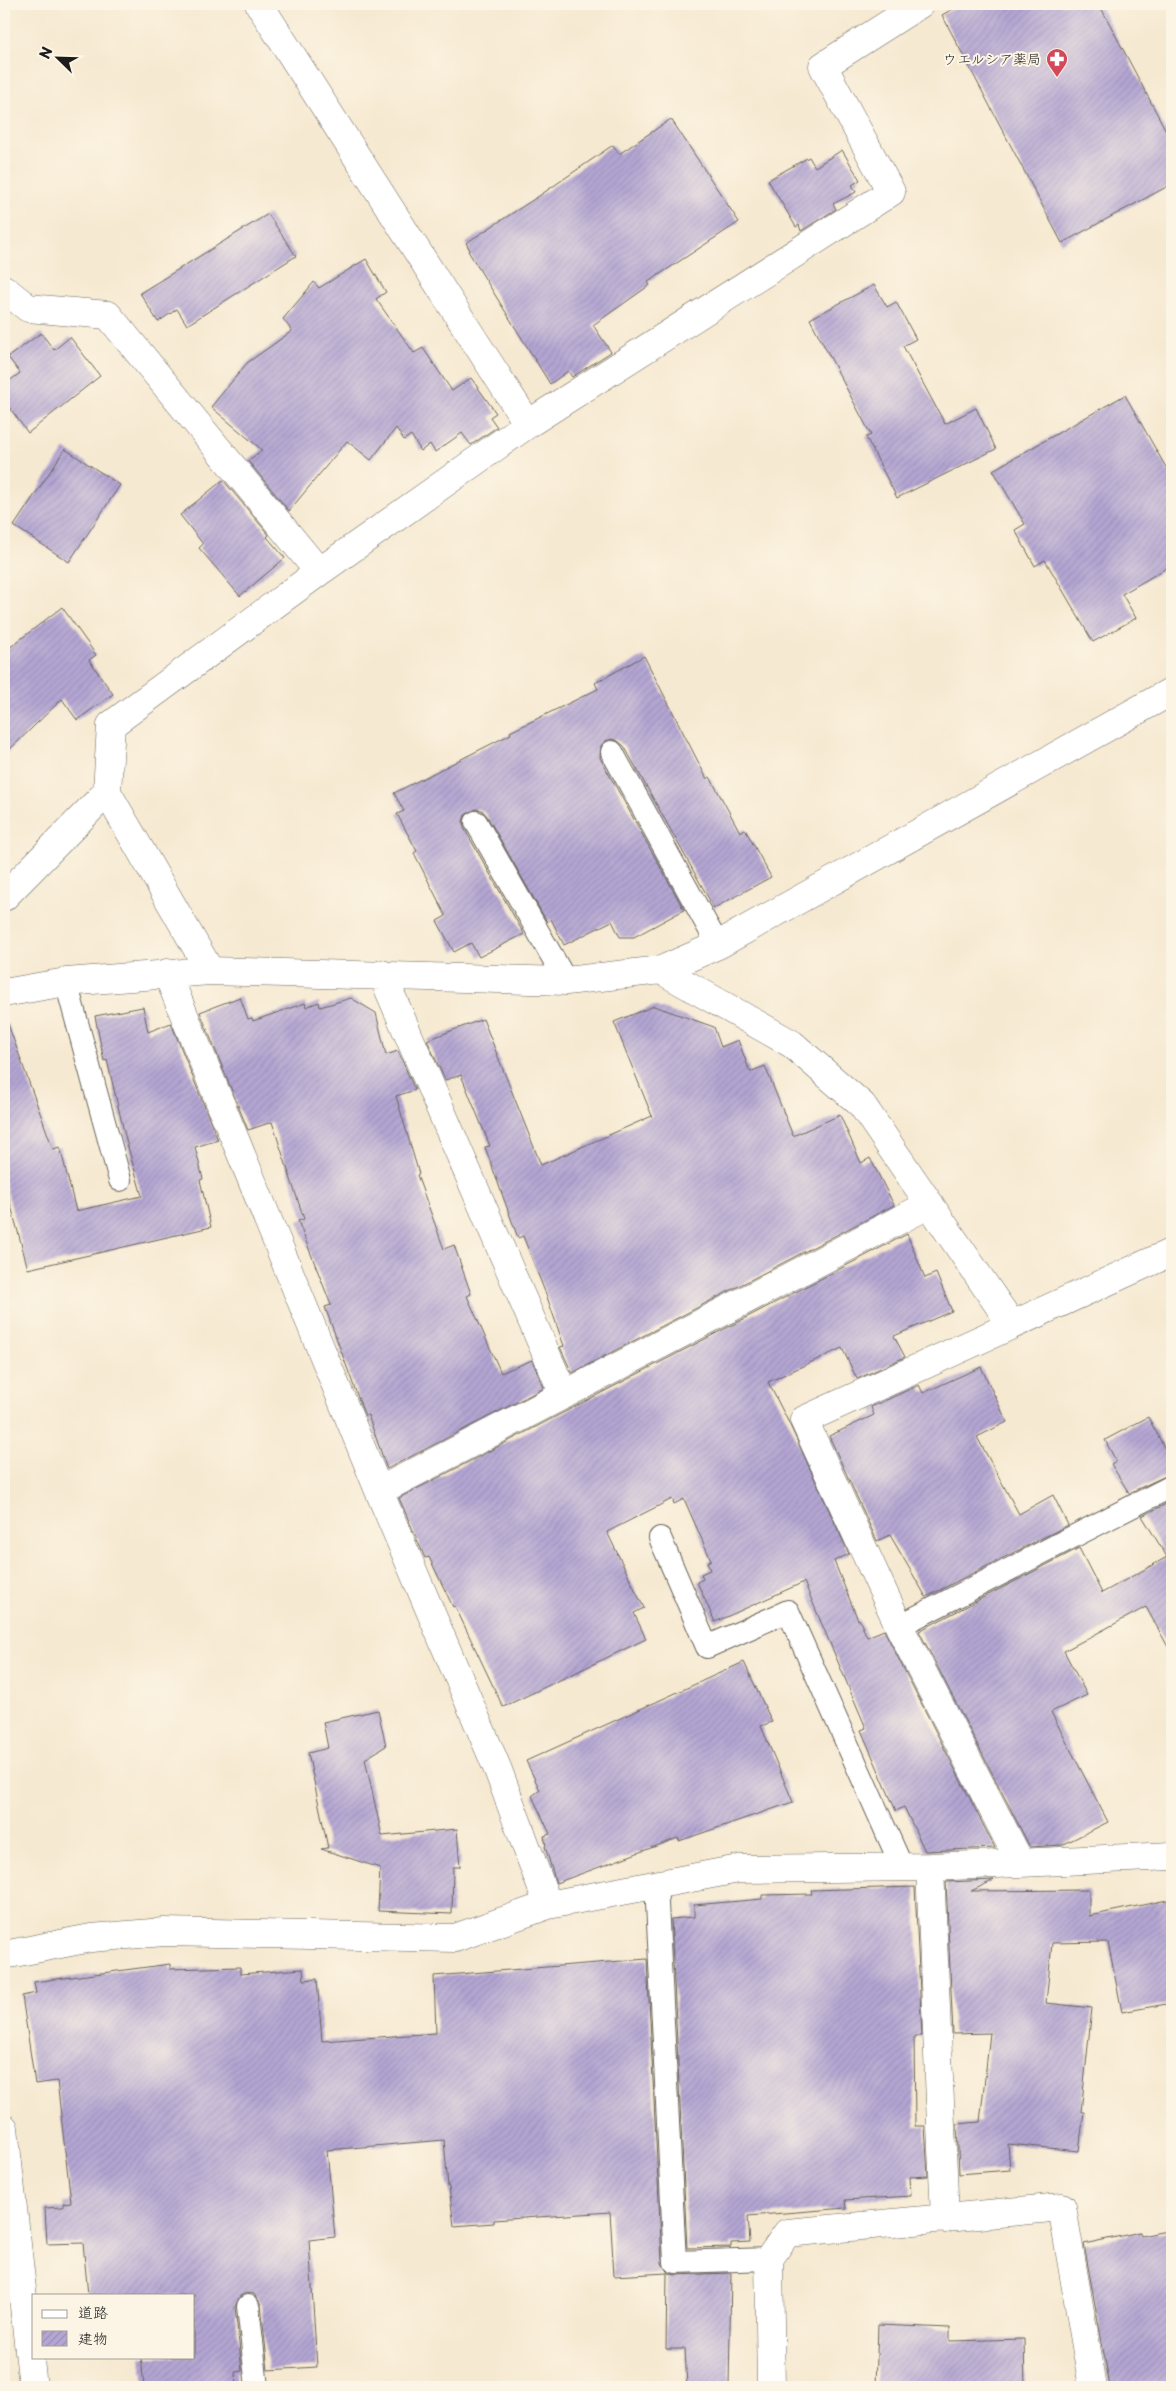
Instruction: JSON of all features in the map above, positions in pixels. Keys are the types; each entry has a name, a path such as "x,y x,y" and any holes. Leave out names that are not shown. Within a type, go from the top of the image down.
{"street":[{"path":"258,4 528,424"},
{"path":"210,971 107,792 111,725 318,572 528,424 892,192 823,66 920,4"},
{"path":"4,289 28,308 108,314 318,572"},
{"path":"4,993 66,982 210,971 382,974 566,981 661,970 718,945 1172,691"},
{"path":"4,897 107,792"},
{"path":"661,970 792,1044 862,1105 1012,1325"},
{"path":"167,973 379,1491 498,1770 548,1905"},
{"path":"382,974 564,1395"},
{"path":"379,1491 930,1204"},
{"path":"1020,1862 899,1626 804,1420 1172,1252"},
{"path":"4,1955 91,1938 164,1932 455,1938 548,1905 656,1883 739,1869 930,1867 1172,1856"},
{"path":"930,1867 945,2219"},
{"path":"4,2128 33,2387"},
{"path":"771,2387 769,2259 787,2233 1062,2207 1093,2387"}],"lane":[{"path":"612,752 718,945"},
{"path":"476,822 566,981"},
{"path":"66,982 120,1180"},
{"path":"899,1626 1172,1486"},
{"path":"660,1538 707,1647 788,1611 902,1867"},
{"path":"656,1883 675,2262 769,2259"},
{"path":"248,2306 257,2387"}],"building":[{"name":"ウエルシア薬局","path":"962,4 1099,4 1172,142 1172,184 1062,243 942,15"},
{"path":"671,119 739,222 648,282 650,285 593,325 611,352 572,377 568,371 550,384 468,251 470,250 466,243 613,145 619,154"},
{"path":"842,150 860,180 852,185 856,192 833,204 836,209 801,231 799,225 796,227 768,180 809,157 815,167"},
{"path":"268,214 296,256 187,325 177,309 158,322 140,293"},
{"path":"366,259 386,292 376,299 414,353 423,348 452,391 471,378 496,413 490,417 497,427 471,445 462,433 435,452 430,444 421,451 411,435 404,440 396,428 371,460 347,441 289,511 248,461 262,450 211,407 247,363 292,331 283,319 314,282 319,288"},
{"path":"874,285 887,307 896,302 916,339 903,346 945,424 976,408 996,449 897,498 866,437 871,435 810,319"},
{"path":"41,333 54,350 70,337 100,376 28,433 4,400 4,385 20,373 8,357"},
{"path":"1125,395 1172,478 1172,565 1122,594 1136,618 1093,642 1045,560 1035,566 1015,530 1025,524 993,470"},
{"path":"65,449 120,485 69,562 14,526"},
{"path":"223,480 269,535 267,537 285,558 240,596 199,548 203,544 180,515"},
{"path":"62,607 96,655 89,660 113,694 77,720 62,699 4,755 4,652"},
{"path":"644,656 707,779 710,777 740,832 745,829 771,877 714,908 624,746 612,739 605,741 601,746 600,758 684,910 634,937 620,937 612,921 564,945 551,919 547,922 487,816 482,810 476,809 465,815 463,821 464,828 524,934 479,957 471,943 454,952 437,921 446,916 414,853 417,851 397,814 404,811 394,793 511,734 510,732 598,689 595,683"},
{"path":"240,997 248,1019 252,1018 253,1021 305,1003 306,1007 319,1002 320,1007 351,998 376,1013 386,1055 398,1051 415,1090 396,1096 419,1174 417,1175 444,1249 454,1245 471,1294 467,1296 501,1373 532,1360 544,1388 387,1469 368,1415 365,1416 360,1403 325,1307 331,1305 298,1221 304,1219 272,1122 248,1130 200,1012"},
{"path":"654,1006 714,1027 721,1047 738,1040 750,1072 765,1066 793,1136 840,1115 861,1163 870,1158 894,1205 572,1373 560,1347 564,1346 523,1236 518,1238 485,1147 490,1146 461,1075 445,1080 427,1040 483,1019 541,1165 652,1116 614,1022"},
{"path":"143,1007 148,1032 171,1023 218,1140 195,1147 203,1179 200,1180 211,1227 28,1269 4,1180 4,1025 8,1024 53,1149 60,1147 76,1211 142,1196 126,1140 107,1060 104,1061 95,1016"},
{"path":"907,1234 925,1278 936,1273 952,1311 894,1336 905,1357 857,1379 842,1348 768,1382 789,1423 849,1554 834,1561 858,1620 867,1637 884,1630 995,1848 925,1851 904,1807 896,1811 861,1730 866,1728 804,1582 715,1622 697,1582 703,1579 701,1574 710,1570 707,1562 711,1560 684,1499 674,1504 672,1499 607,1532 644,1608 634,1613 646,1639 503,1707 455,1606 453,1607 429,1557 425,1558 399,1498"},
{"path":"981,1367 1007,1422 977,1437 1019,1514 1053,1495 1068,1525 926,1597 890,1535 877,1541 829,1436 874,1415 871,1407 919,1385 923,1393"},
{"path":"1148,1417 1172,1462 1172,1473 1129,1493 1111,1464 1116,1461 1105,1440"},
{"path":"1172,1501 1172,1654 1146,1607 1064,1651 1087,1695 1051,1712 1108,1822 1062,1845 1030,1847 919,1631 1079,1548 1102,1593 1167,1557 1142,1516"},
{"path":"744,1662 772,1722 761,1726 793,1802 679,1841 678,1838 556,1883 545,1846 544,1836 550,1834 532,1796 540,1790 526,1761"},
{"path":"378,1710 386,1746 365,1759 382,1836 457,1829 460,1867 453,1867 452,1914 378,1911 380,1868 321,1849 328,1848 308,1753 328,1748 323,1722"},
{"path":"994,1880 971,1891 1089,1890 1089,1916 1172,1899 1172,2003 1122,2012 1108,1942 1052,1943 1046,2003 1092,2008 1081,2112 1084,2112 1079,2151 1008,2144 1010,2170 959,2174 957,2124 980,2122 990,2033 953,2034 946,1882"},
{"path":"915,1887 922,2036 914,2036 915,2126 925,2126 928,2176 910,2177 911,2196 845,2200 846,2208 748,2216 750,2242 731,2243 731,2247 687,2248 671,1919 694,1917 694,1905 762,1899 762,1895 812,1894 811,1890"},
{"path":"647,1959 662,2263 668,2273 675,2275 731,2273 729,2387 687,2387 685,2349 666,2349 667,2273 614,2276 610,2212 494,2220 494,2223 454,2226 444,2140 327,2150 335,2237 309,2240 317,2367 268,2370 261,2304 254,2294 246,2293 240,2296 235,2307 242,2371 235,2372 236,2387 144,2387 141,2358 195,2358 195,2294 88,2294 83,2243 47,2244 45,2208 63,2207 63,2203 71,2202 57,2081 35,2084 22,1996 36,1993 34,1982 170,1964 170,1969 240,1967 240,1974 303,1969 304,1980 317,1979 322,2041 436,2033 434,1976"},
{"path":"1172,2230 1172,2387 1110,2387 1084,2244 1140,2232 1141,2236"},
{"path":"878,2325 950,2328 950,2341 1024,2339 1025,2387 876,2387"}],"place":[{"name":"ウエルシア薬局","path":"1057,78"}]}
